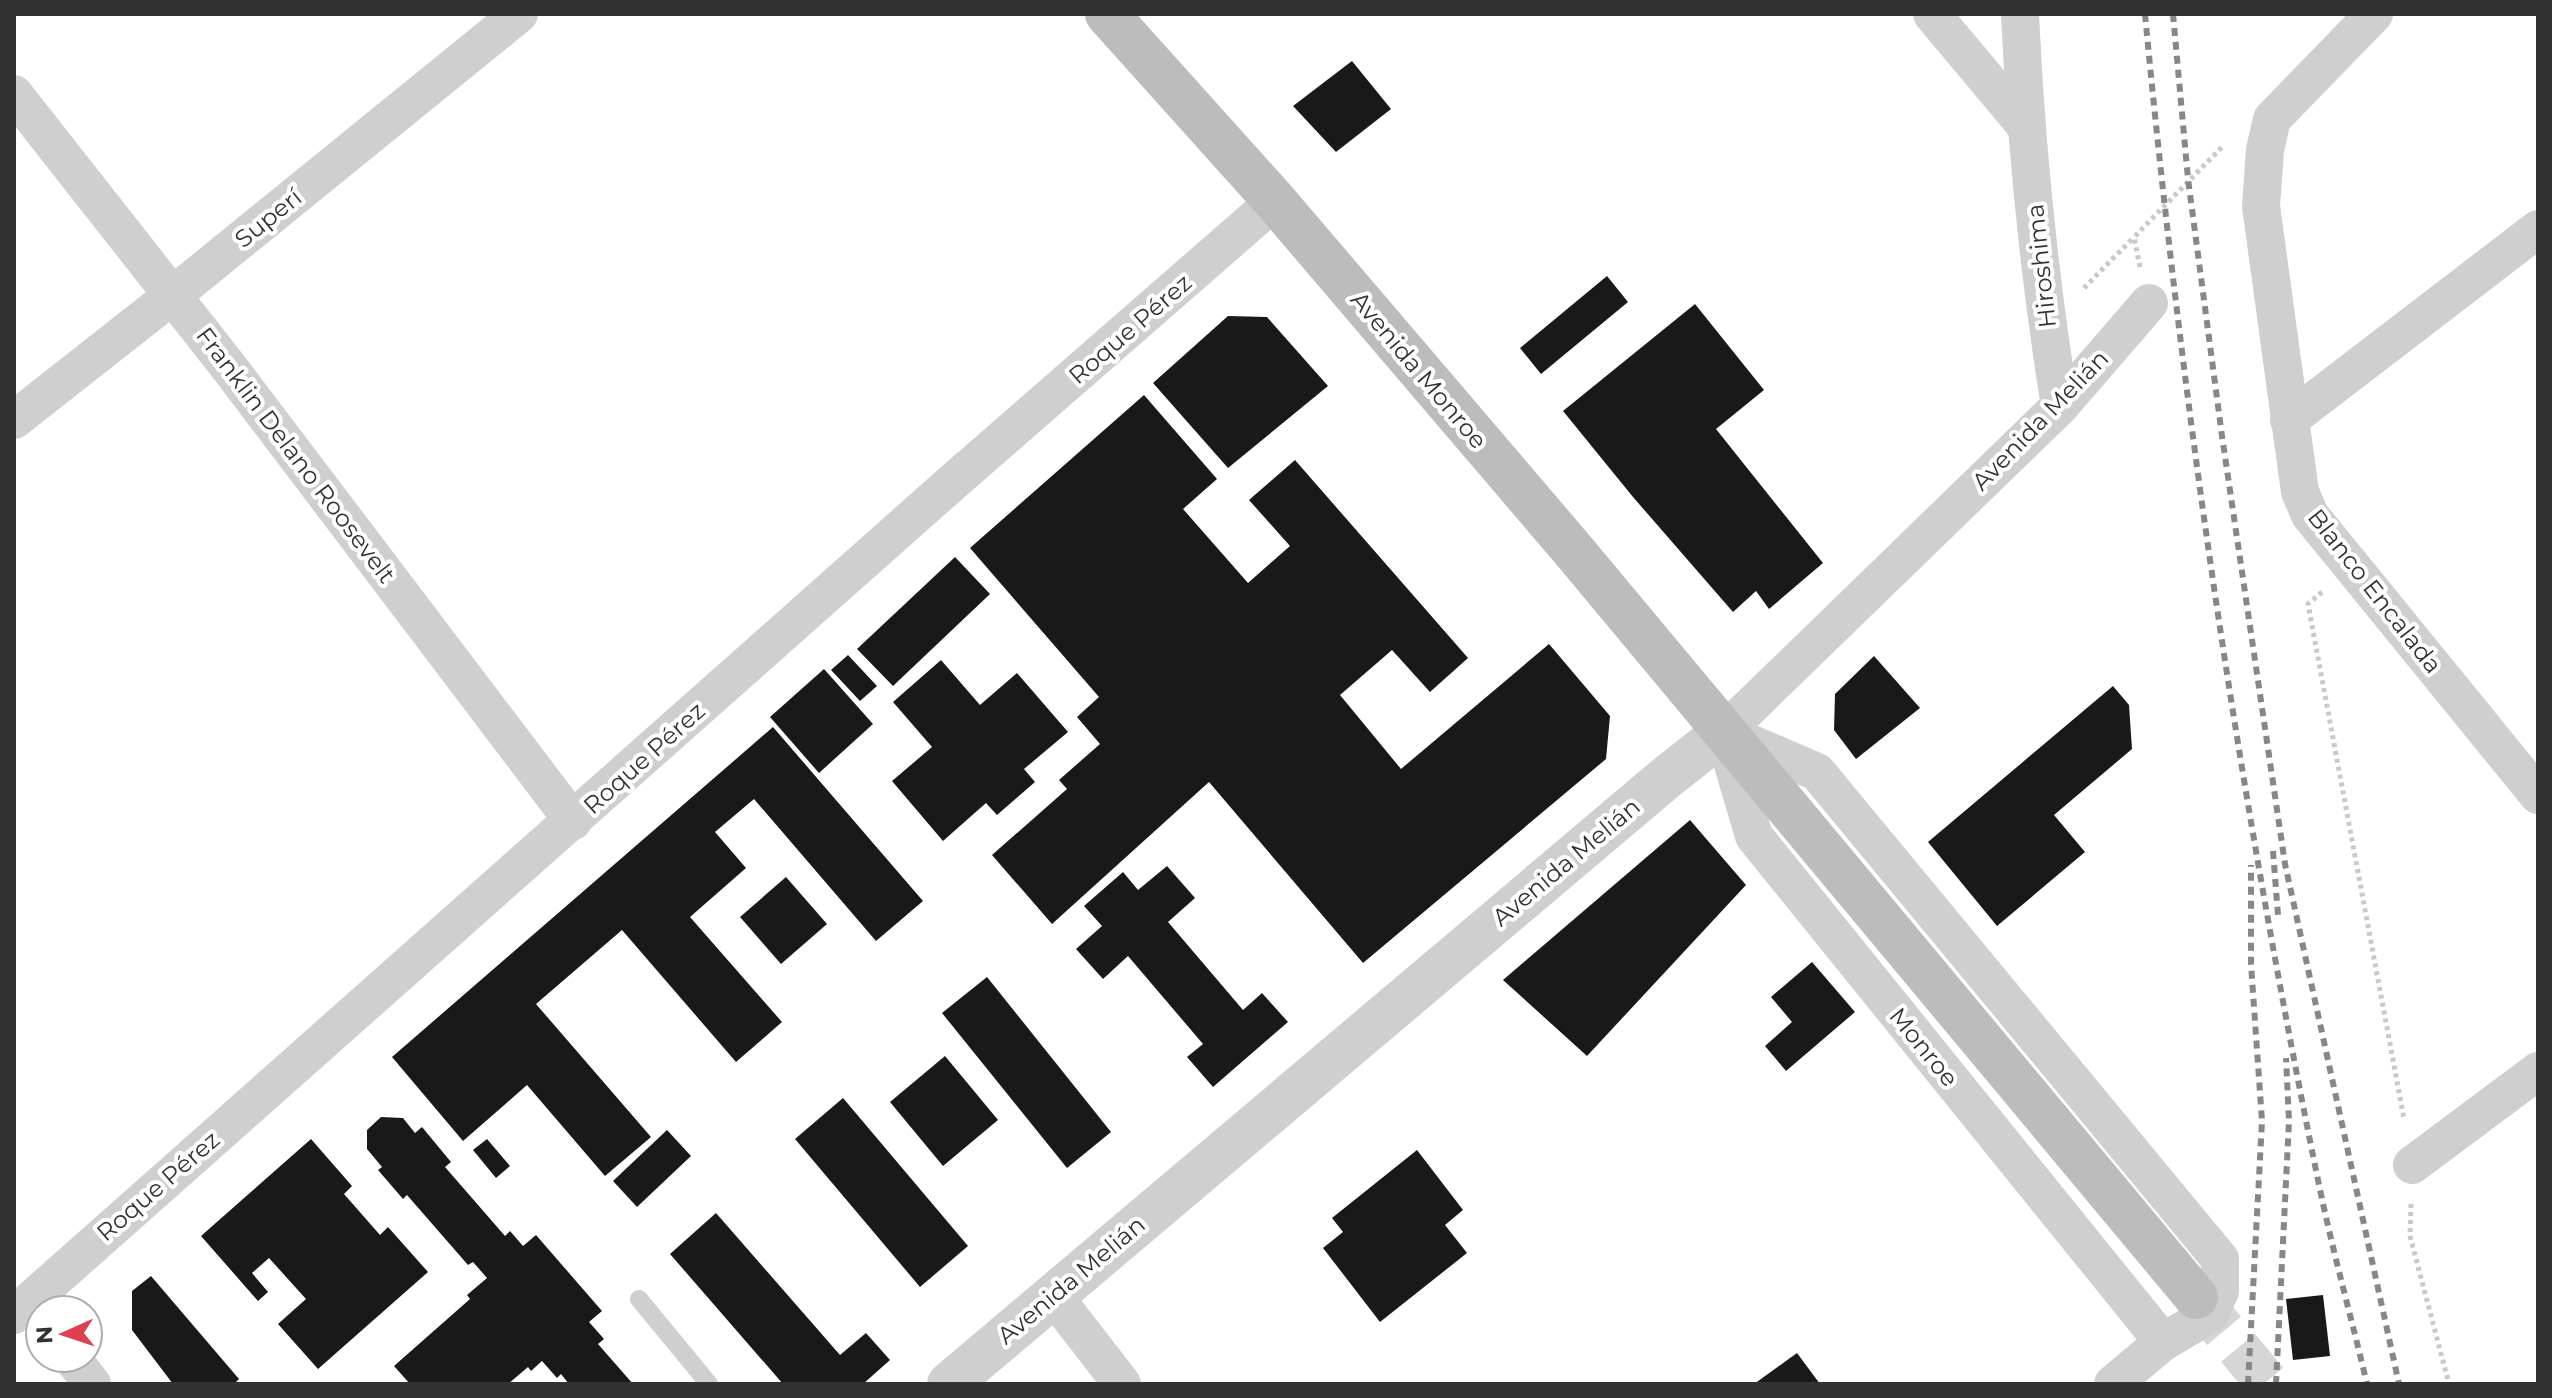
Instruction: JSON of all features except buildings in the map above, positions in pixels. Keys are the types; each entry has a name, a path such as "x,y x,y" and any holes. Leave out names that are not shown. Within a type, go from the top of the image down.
{"main road":[{"name":"Avenida Monroe","path":"1107,14 1275,201 1724,732"},
{"name":"Monroe","path":"1724,732 2196,1297"}],"street":[{"name":"Superí","path":"14,420 519,14"},
{"path":"1932,14 2025,125"},
{"name":"Hiroshima","path":"2020,14 2025,125 2047,326 2060,406"},
{"path":"2272,119 2374,14"},
{"name":"Franklin Delano Roosevelt","path":"14,94 173,295 573,821"},
{"name":"Blanco Encalada","path":"2272,119 2265,150 2261,206 2300,492 2310,515 2538,795"},
{"name":"Roque Pérez","path":"35,1294 1275,201"},
{"path":"2289,420 2538,229"},
{"name":"Avenida Melián","path":"949,1384 1724,732 2060,406 2149,303"},
{"path":"1724,732 1817,772 2220,1259 2220,1291 2209,1315 2163,1342 2113,1384"},
{"name":"Monroe","path":"1724,732 1754,836 2163,1342"},
{"path":"2412,1165 2538,1071"},
{"path":"1053,1295 1122,1384"}],"lane":[{"path":"639,1299 709,1384"}],"path":[{"path":"2047,326 2227,142 2272,119"},
{"path":"2134,237 2149,303"},
{"path":"2353,566 2308,604 2412,1165 2410,1236 2449,1384"}],"tunnel":[{"path":"2196,1297 2268,1384"}],"railway":[{"path":"2145,14 2195,453 2238,745 2318,1180 2367,1384"},
{"path":"2173,14 2188,179 2285,864 2399,1384"},
{"path":"2273,851 2278,915"},
{"path":"2248,1384 2262,1121 2251,964 2251,865"},
{"path":"2276,1384 2289,1121 2286,1058"}]}
